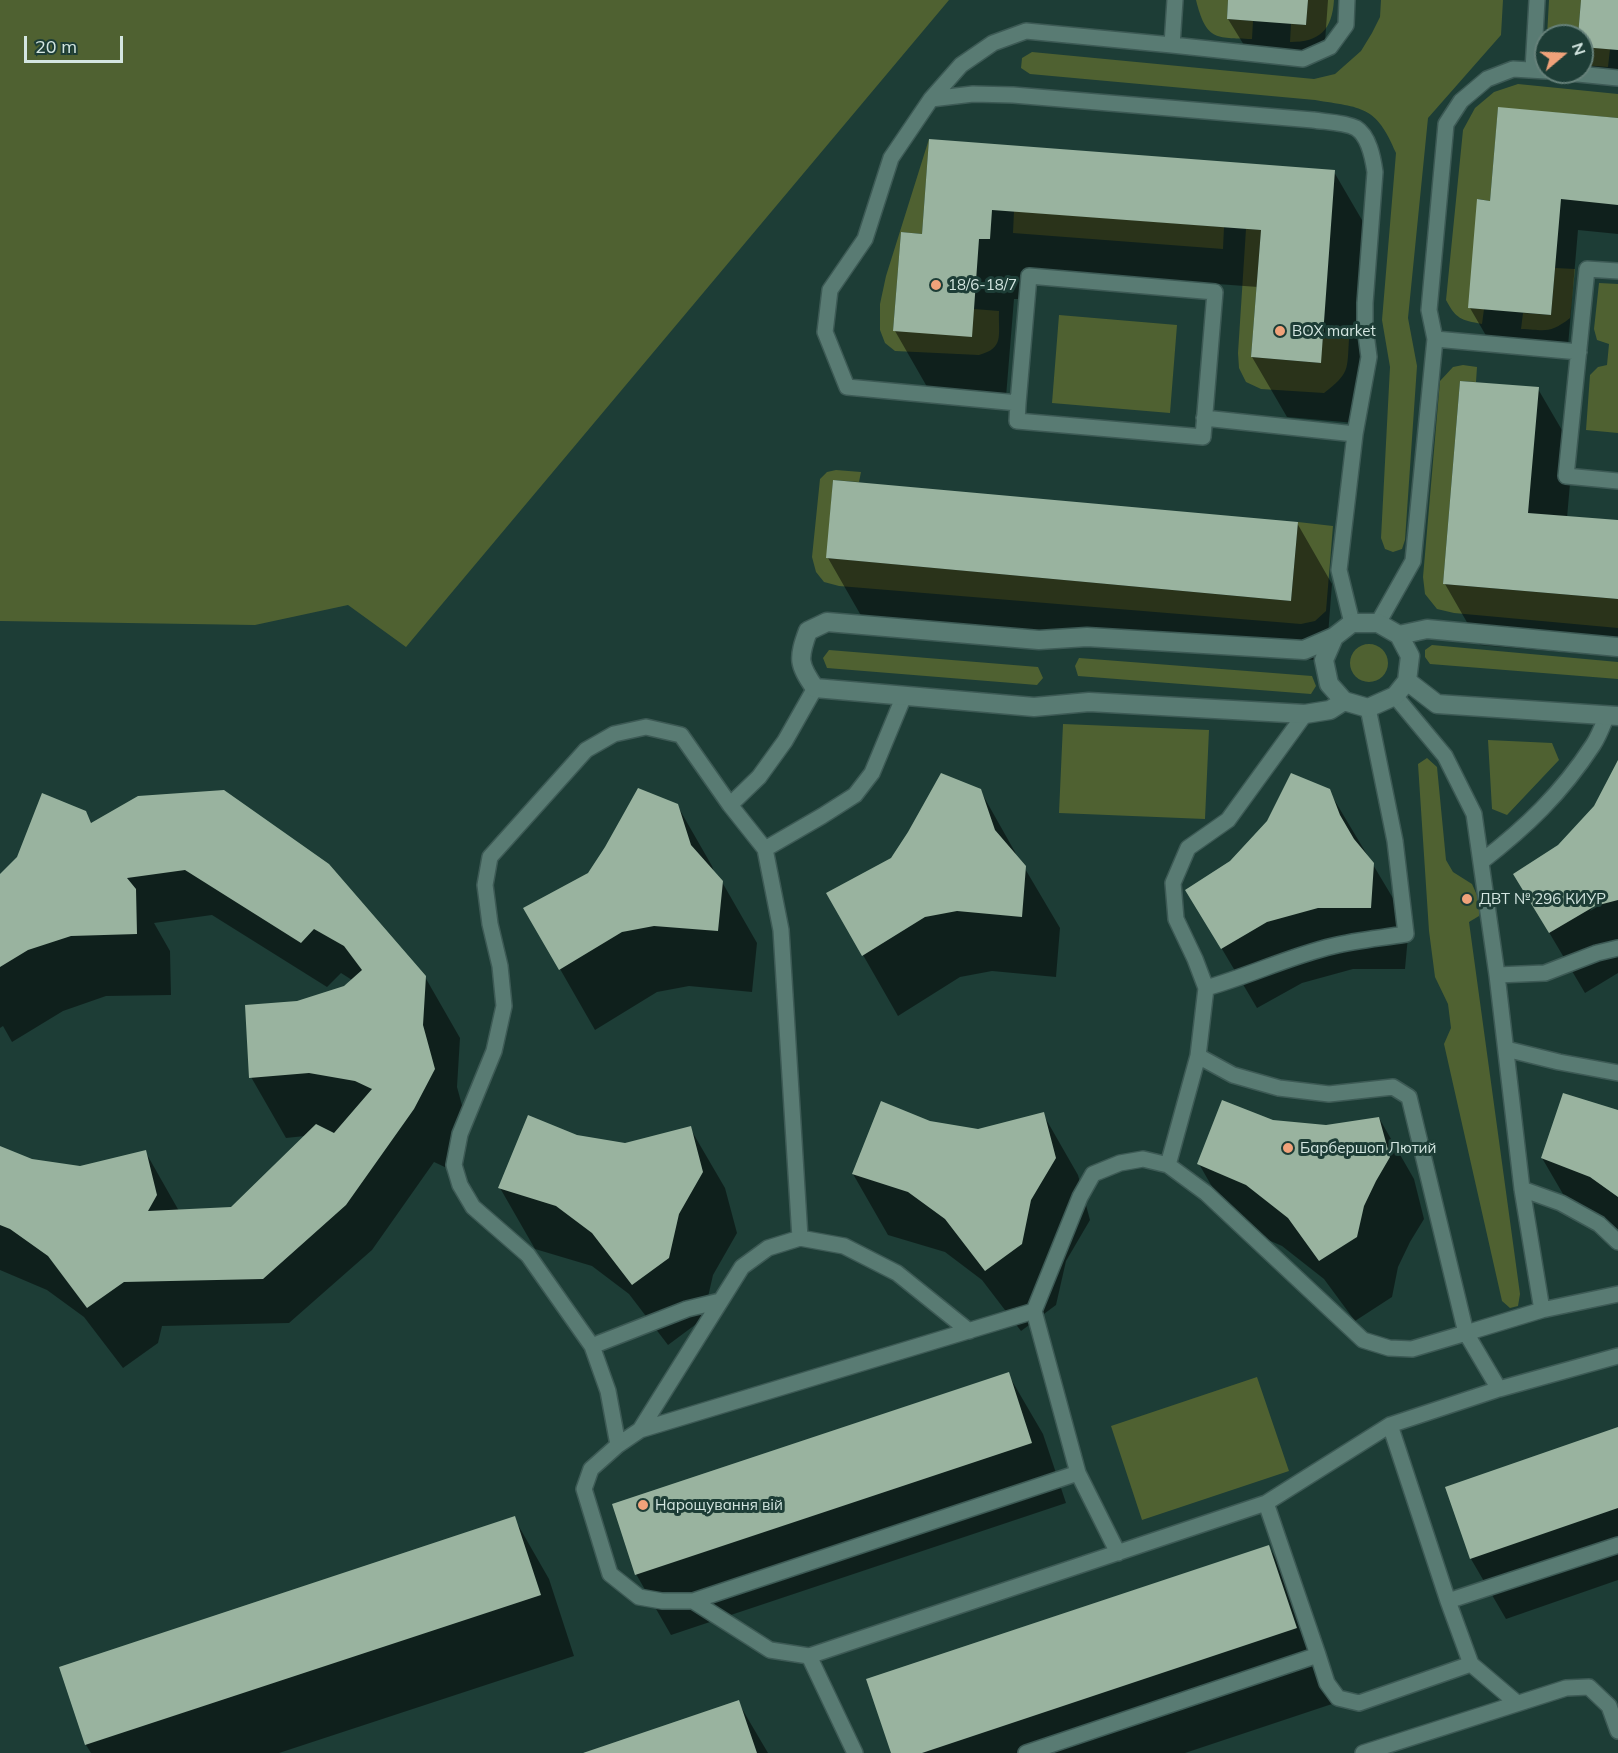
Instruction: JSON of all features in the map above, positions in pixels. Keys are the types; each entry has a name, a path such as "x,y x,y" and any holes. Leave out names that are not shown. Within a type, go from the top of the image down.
{"street":[{"path":"1334,637 1324,660 1329,684 1344,701 1368,708 1395,696 1407,681 1410,656 1399,635 1378,622 1352,623 1334,637 1304,650 1087,637 1039,640 827,622 808,631 801,650 802,670 815,688 1034,707 1089,702 1305,714 1330,710 1344,701"},
{"path":"1399,635 1426,630 1618,647"},
{"path":"1407,681 1437,704 1613,716"}],"lane":[{"path":"1172,45 1175,0"},
{"path":"1018,403 847,387 825,332 830,290 865,239 891,158 931,99 961,65 993,43 1026,31 1303,59 1330,47 1346,24 1347,0"},
{"path":"1537,0 1538,24"},
{"path":"1378,622 1413,561 1435,339 1429,310 1446,124 1461,101 1487,79 1513,69 1534,70"},
{"path":"1594,76 1618,78"},
{"path":"931,99 972,94 1013,95 1313,120 1342,124 1357,129 1368,144 1373,156 1375,172 1365,303 1369,357 1355,434 1339,570 1352,623"},
{"path":"1618,271 1587,269 1566,476 1618,481"},
{"path":"1029,276 1215,292 1203,437 1017,421 1018,403 1029,276"},
{"path":"1435,339 1579,352"},
{"path":"1204,418 1355,434"},
{"path":"730,805 759,777 815,688"},
{"path":"765,849 855,795 872,773 904,696"},
{"path":"1395,696 1445,756 1474,814 1497,975 1522,1190 1542,1310"},
{"path":"1206,988 1334,946 1406,934 1395,841 1368,708"},
{"path":"1168,1165 1198,1056 1206,988 1176,919 1173,883 1188,848 1228,820 1305,714"},
{"path":"1481,862 1520,832 1553,799 1613,716"},
{"path":"618,1445 608,1391 592,1346 528,1255 473,1207 460,1185 454,1165 460,1134 494,1051 504,1006 500,966 490,924 485,885 490,857 586,750 614,734 646,727 681,735 730,805 765,849 782,930 800,1238"},
{"path":"1497,975 1545,973 1597,953 1618,948"},
{"path":"1506,1049 1618,1073"},
{"path":"1198,1056 1233,1075 1279,1088 1329,1094 1393,1087 1409,1097 1466,1333 1499,1389"},
{"path":"1118,1553 1078,1473 1034,1311 1080,1197 1093,1174 1120,1163 1143,1159 1168,1165 1206,1193 1363,1340 1389,1348 1412,1349 1542,1310 1618,1294"},
{"path":"1522,1190 1561,1203 1599,1224 1618,1242"},
{"path":"640,1430 742,1267 768,1248 800,1238 844,1246 897,1273 969,1331"},
{"path":"592,1346 687,1309 720,1301"},
{"path":"1034,1311 640,1430 618,1445 591,1469 584,1490 610,1574 639,1597 662,1601 693,1601 1078,1473"},
{"path":"693,1601 770,1650 809,1656 1266,1503 1390,1425 1499,1389 1618,1356"},
{"path":"1390,1425 1471,1664 1517,1703"},
{"path":"1266,1503 1327,1683 1338,1698 1359,1703 1471,1664"},
{"path":"1448,1601 1618,1545"},
{"path":"1026,1753 1318,1655"},
{"path":"809,1656 855,1753"},
{"path":"1363,1753 1566,1688 1589,1688 1609,1706 1618,1731"}],"green space":[{"path":"0,0 949,0 406,647 348,605 255,625 0,621"},
{"path":"1196,0 1228,0 1227,19 1253,21 1252,39 1221,37 1208,30"},
{"path":"1308,0 1334,0 1327,26 1317,37 1290,42 1291,24 1306,25"},
{"path":"1381,0 1503,0 1501,35 1428,118 1408,318 1417,366 1405,540 1402,549 1393,552 1385,549 1381,538 1390,367 1382,320 1396,153 1382,126 1374,117 1356,108 1315,100 1030,74 1021,68 1022,58 1032,52 1314,79 1335,74 1361,51 1380,17"},
{"path":"1549,0 1581,0 1579,24 1548,24"},
{"path":"1594,48 1610,49 1608,67 1594,66"},
{"path":"1518,84 1618,94 1618,118 1498,108 1490,201 1478,199 1469,308 1484,309 1482,324 1460,318 1446,300 1463,130 1475,108 1494,92"},
{"path":"929,139 922,234 901,232 893,331 974,309 999,311 999,334 996,344 993,349 979,355 895,351 885,343 880,330 880,304 886,276"},
{"path":"1014,211 1224,227 1223,249 1013,233"},
{"path":"1246,229 1261,230 1251,357 1320,363 1323,337 1349,339 1346,370 1339,380 1324,393 1261,389 1246,382 1239,368"},
{"path":"1555,268 1575,269 1570,318 1552,329 1521,329 1523,313 1551,315"},
{"path":"1599,283 1618,284 1618,433 1586,430 1590,375 1598,367 1607,365 1609,344 1597,340 1594,329"},
{"path":"1059,315 1177,325 1170,413 1052,403"},
{"path":"1463,365 1477,367 1476,382 1460,381 1443,584 1618,599 1618,628 1454,613 1437,609 1425,594 1423,577 1440,381 1453,367"},
{"path":"836,470 861,472 859,482 833,480 827,558 1291,601 1298,522 1333,526 1326,611 1315,621 1301,624 839,586 824,582 816,572 812,557 820,479 827,472"},
{"path":"1369,644 1383,649 1388,663 1383,677 1369,682 1355,677 1350,663 1355,649"},
{"path":"1432,645 1618,662 1618,679 1430,664 1425,657 1425,650"},
{"path":"829,650 1038,667 1043,678 1037,685 827,668 823,658"},
{"path":"1079,658 1312,676 1316,686 1311,694 1078,676 1075,666"},
{"path":"1063,724 1209,730 1205,819 1059,813"},
{"path":"1488,740 1552,743 1559,760 1507,815 1492,809"},
{"path":"1427,758 1437,767 1446,860 1453,872 1472,884 1480,902 1479,916 1469,922 1520,1294 1518,1306 1510,1308 1502,1301 1444,1044 1451,1028 1448,1004 1435,977 1429,931 1418,764"},
{"path":"1257,1377 1289,1471 1142,1520 1111,1426"}],"building":[{"path":"1228,0 1308,0 1306,25 1227,19"},
{"path":"1581,0 1618,0 1618,50 1594,48 1594,24 1579,24"},
{"path":"1498,107 1618,118 1618,205 1561,199 1551,315 1468,308 1477,199 1490,201"},
{"name":"18/6-18/7","path":"929,139 1335,170 1321,363 1251,357 1261,230 992,210 990,239 979,239 972,337 893,331 901,232 922,234"},
{"path":"1460,381 1539,387 1528,513 1618,520 1618,599 1443,584"},
{"path":"833,480 1298,522 1291,601 826,558"},
{"path":"1618,760 1618,900 1595,906 1549,933 1513,874 1558,845 1594,806"},
{"path":"941,773 981,789 995,830 1026,866 1022,917 957,911 925,917 862,956 826,893 891,858"},
{"path":"1291,773 1330,789 1340,815 1354,839 1374,863 1371,908 1318,908 1267,922 1221,949 1185,890 1230,861 1267,821"},
{"path":"638,788 678,804 691,845 723,881 718,931 654,926 622,932 559,970 523,908 588,873"},
{"path":"224,790 329,864 426,976 423,1025 435,1069 414,1109 346,1205 263,1279 124,1282 87,1308 48,1256 10,1229 0,1225 0,1146 32,1159 80,1166 146,1150 157,1195 148,1211 231,1207 316,1124 334,1133 372,1089 355,1081 309,1073 249,1078 245,1005 297,1001 344,986 362,970 344,946 314,929 301,943 185,870 127,878 136,889 137,934 71,936 28,950 0,967 0,874 17,857 42,793 86,811 91,823 138,796"},
{"path":"1563,1093 1618,1110 1618,1197 1590,1177 1541,1158"},
{"path":"1222,1100 1273,1120 1326,1125 1379,1117 1390,1157 1364,1206 1357,1237 1319,1261 1288,1218 1246,1185 1197,1164"},
{"path":"881,1101 930,1121 978,1129 1044,1112 1056,1158 1031,1200 1022,1244 985,1271 945,1219 908,1192 852,1174"},
{"path":"528,1115 577,1135 625,1143 691,1126 703,1172 679,1214 669,1258 632,1285 592,1233 556,1206 498,1188"},
{"path":"1009,1372 1032,1443 635,1575 612,1504"},
{"path":"1618,1427 1618,1508 1470,1559 1445,1487"},
{"path":"515,1516 541,1595 85,1745 59,1667"},
{"path":"1269,1545 1297,1628 922,1753 891,1753 866,1679"},
{"path":"739,1700 757,1753 583,1753"}],"place":[{"name":"18/6-18/7","path":"936,285"},
{"name":"BOX market","path":"1280,331"},
{"name":"ДВТ № 296 КИУР","path":"1467,899"},
{"name":"Барбершоп Лютий","path":"1288,1148"},
{"name":"Нарощування вій","path":"643,1505"}]}
